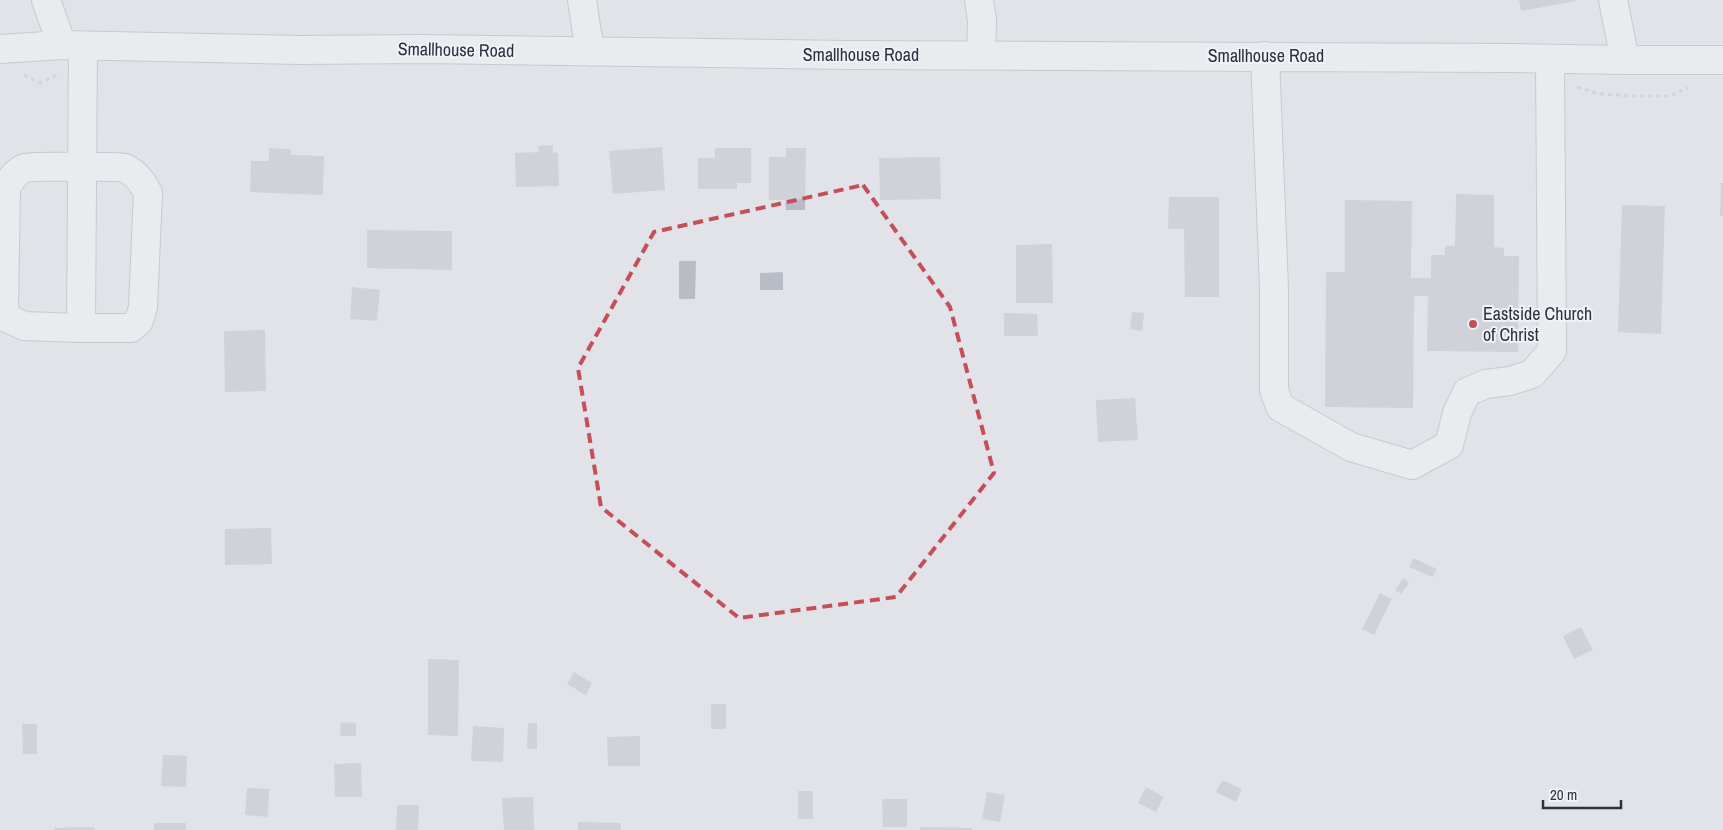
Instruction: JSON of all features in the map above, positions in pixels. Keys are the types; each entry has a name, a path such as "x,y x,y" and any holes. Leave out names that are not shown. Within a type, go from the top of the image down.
{"street":[{"path":"46,0 72,46 82,167 81,328"},
{"path":"582,0 592,52"},
{"path":"979,0 982,21 981,55"},
{"path":"1613,0 1625,60"},
{"name":"Smallhouse Road","path":"0,49 72,46 232,49 1723,60"},
{"path":"1265,56 1274,289 1274,390 1280,407 1351,447 1412,465 1449,445 1457,413 1467,392 1486,384 1510,381 1532,374 1552,351 1550,59"},
{"path":"25,168 124,168 139,176 148,193 143,307 139,320 131,328 81,328 24,326 9,319 4,310 6,186 13,176 25,168"}],"highlighted area":[{"path":"863,185 950,307 994,473 896,597 739,618 601,507 578,368 654,232"}],"building":[{"path":"1519,0 1576,0 1576,1 1521,11"},
{"path":"553,145 553,153 558,152 559,186 516,187 515,153 539,152 538,146"},
{"path":"662,147 665,190 613,194 609,151"},
{"path":"269,148 291,149 291,155 324,156 323,195 250,192 251,161 269,161"},
{"path":"715,148 751,148 751,183 737,183 737,189 698,189 698,158 715,158"},
{"path":"786,148 806,148 805,210 786,210 785,200 769,200 769,157 786,157"},
{"path":"940,157 941,199 880,200 879,158"},
{"path":"1721,183 1723,183 1723,216 1720,216"},
{"name":"Eastside Church of Christ","path":"1456,194 1494,195 1494,247 1504,248 1504,256 1519,256 1518,352 1427,351 1428,296 1414,296 1413,408 1325,407 1326,272 1345,272 1345,200 1412,201 1411,278 1431,278 1431,255 1445,255 1445,246 1455,246"},
{"path":"1169,197 1219,197 1219,297 1185,297 1184,229 1168,229"},
{"path":"1622,205 1665,206 1661,334 1618,332"},
{"path":"367,230 452,231 452,270 367,268"},
{"path":"1052,244 1053,303 1016,303 1016,245"},
{"path":"679,261 696,261 695,299 679,299"},
{"path":"783,272 783,290 760,290 760,273"},
{"path":"352,287 380,290 377,321 350,319"},
{"path":"1132,312 1144,313 1142,331 1130,329"},
{"path":"1004,313 1037,314 1038,336 1004,336"},
{"path":"265,330 266,391 225,392 224,331"},
{"path":"1135,398 1138,440 1098,442 1096,400"},
{"path":"271,528 272,564 225,565 225,529"},
{"path":"1413,558 1437,569 1433,577 1409,567"},
{"path":"1403,578 1409,583 1401,594 1395,590"},
{"path":"1380,593 1392,599 1374,635 1362,629"},
{"path":"1581,627 1593,650 1574,659 1563,636"},
{"path":"428,659 459,660 458,736 428,735"},
{"path":"574,672 592,683 586,695 567,684"},
{"path":"711,704 726,704 726,729 711,729"},
{"path":"341,722 356,723 356,736 340,736"},
{"path":"528,723 537,723 537,749 527,749"},
{"path":"22,724 37,724 37,754 23,754"},
{"path":"473,726 504,728 503,762 471,761"},
{"path":"640,736 640,766 608,766 607,737"},
{"path":"163,755 187,756 186,787 161,786"},
{"path":"361,763 362,797 335,797 334,764"},
{"path":"1222,780 1242,789 1236,802 1216,792"},
{"path":"1146,787 1164,797 1156,812 1138,803"},
{"path":"247,788 269,789 268,817 245,815"},
{"path":"798,791 813,791 813,819 798,819"},
{"path":"987,792 1005,795 1000,822 982,819"},
{"path":"533,797 534,830 504,830 502,798"},
{"path":"882,799 907,799 907,827 883,827"},
{"path":"397,805 419,805 418,830 396,830"},
{"path":"578,822 621,823 621,830 578,830"},
{"path":"154,823 186,823 186,830 154,830"},
{"path":"94,827 95,830 54,830 54,828"},
{"path":"920,827 972,828 972,830 920,830"}],"place":[{"name":"Eastside Church of Christ","path":"1473,324"}]}
